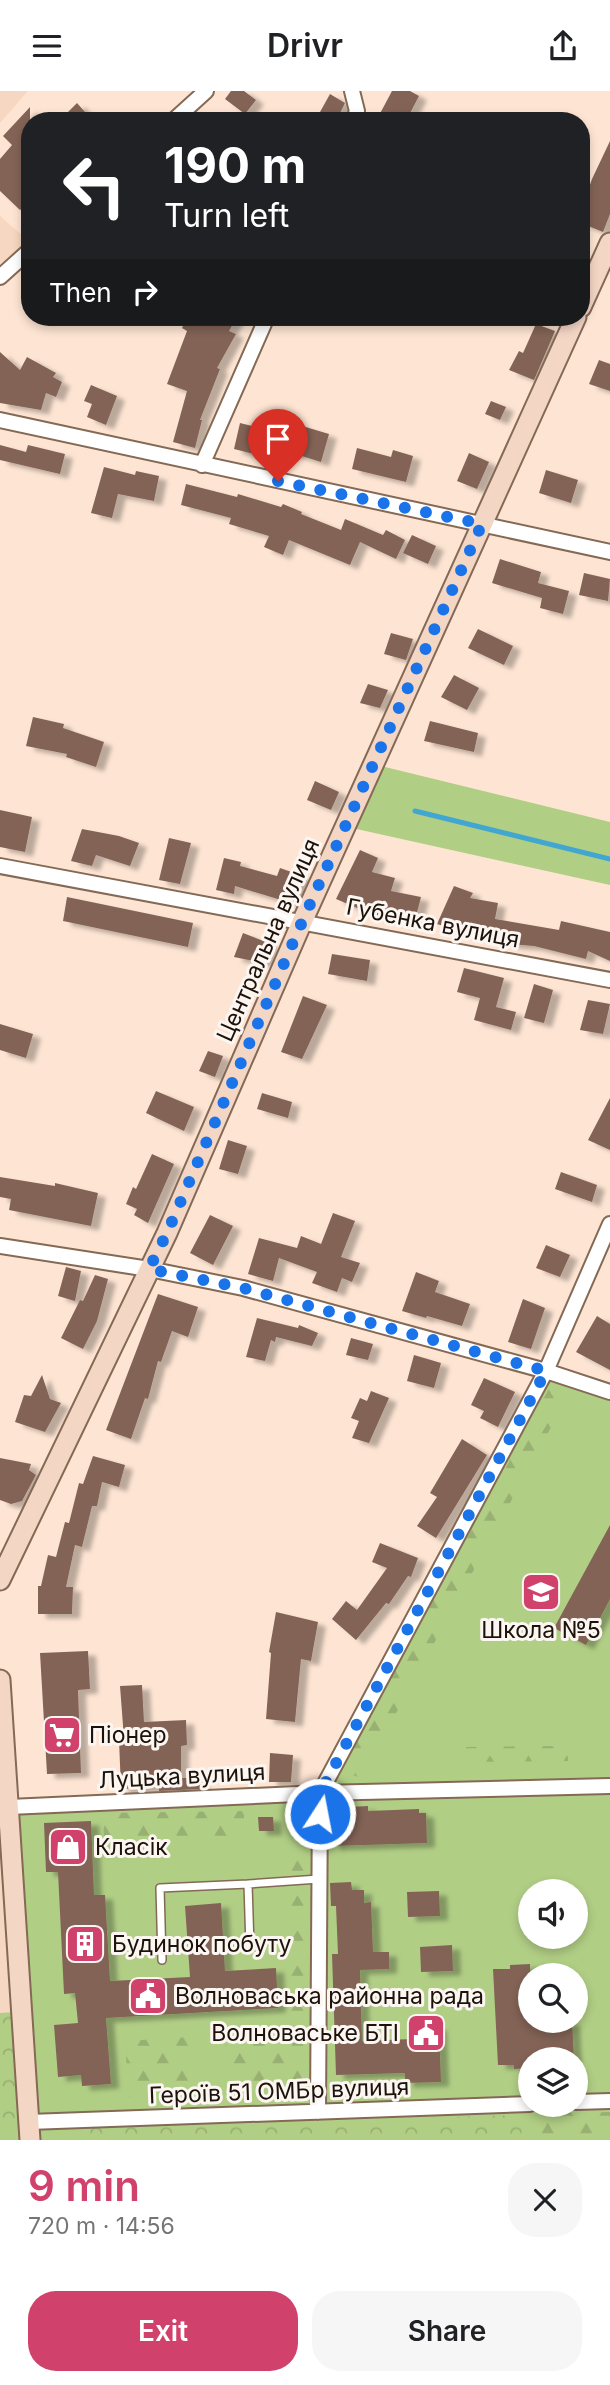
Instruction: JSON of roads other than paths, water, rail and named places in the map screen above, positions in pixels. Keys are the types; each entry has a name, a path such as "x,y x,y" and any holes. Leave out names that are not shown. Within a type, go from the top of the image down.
{"main road":[{"path":"590,287 610,243"},
{"name":"Центральна вулиця","path":"0,1580 167,1233 302,922 572,326"},
{"path":"0,1681 9,1807 6,1870 30,2131"}],"street":[{"path":"183,112 206,91"},
{"path":"352,91 357,112"},
{"path":"0,277 21,258"},
{"path":"202,465 263,326"},
{"path":"0,420 610,552"},
{"name":"Губенка вулиця","path":"0,866 610,980"},
{"path":"318,2112 320,1793 546,1371 610,1224"},
{"path":"0,1246 149,1269 243,1288 546,1371 610,1392"},
{"name":"Луцька вулиця","path":"9,1807 320,1793 610,1786"},
{"path":"588,2102 610,2101"},
{"name":"Героїв 51 ОМБр вулиця","path":"30,2131 318,2112 518,2104"}],"lane":[{"path":"162,1959 160,1888 320,1879"},
{"path":"248,1884 250,1947"}],"waterway":[{"path":"415,811 610,859"}],"place":[{"name":"Школа №5","path":"541,1592"},
{"name":"Піонер","path":"62,1735"},
{"name":"Класік","path":"68,1847"},
{"name":"Будинок побуту","path":"85,1944"},
{"name":"Волноваська районна рада","path":"148,1996"},
{"name":"Волноваське БТІ","path":"426,2033"}]}
